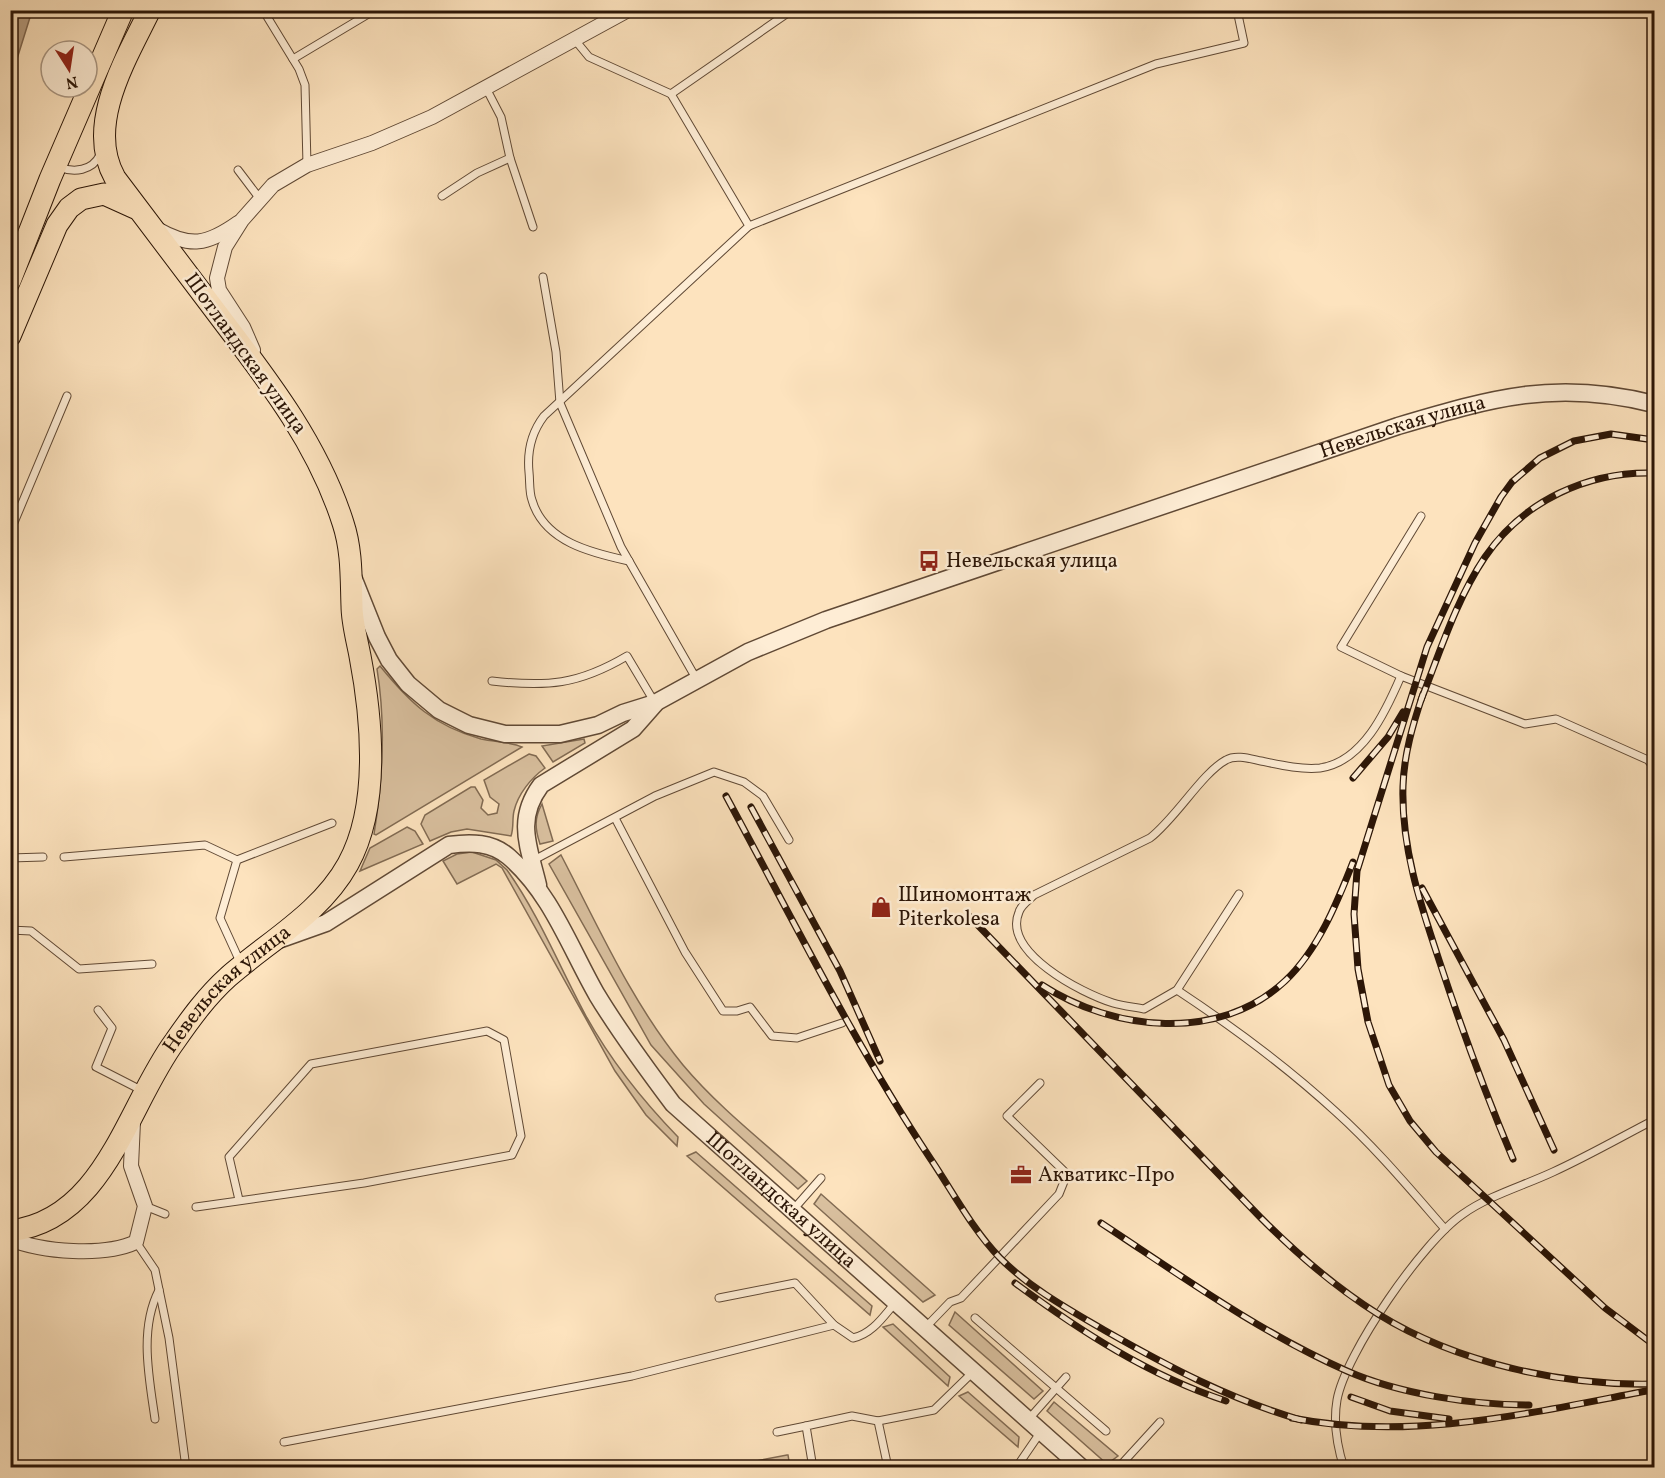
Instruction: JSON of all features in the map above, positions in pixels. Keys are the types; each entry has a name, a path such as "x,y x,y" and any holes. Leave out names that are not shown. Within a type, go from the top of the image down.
{"main road":[{"path":"10,280 123,10"},
{"path":"104,146 106,111 150,10"},
{"name":"Шотландская улица","path":"104,146 109,167 144,217 262,372 304,433 328,482 345,526 353,576 351,609 371,732 364,813 349,862 332,889 278,940"},
{"path":"10,336 57,225 69,208 81,199 104,194 144,217"},
{"name":"Невельская улица","path":"10,1232 26,1230 55,1217 75,1202 99,1174 170,1047 200,1006 242,966 278,940"}],"street":[{"path":"262,372 243,327 219,290 217,278 220,258 242,220 273,185 307,165 372,143 486,88 628,10"},
{"path":"144,217 172,237 193,243 206,241 242,220"},
{"name":"Невельская улица","path":"655,703 748,652 826,620 1263,470 1473,404 1524,393 1555,391 1609,394 1654,404"},
{"path":"353,576 389,660 408,684 439,710 469,725 505,734 560,734 598,725 622,713 655,703"},
{"path":"538,886 527,841 526,813 530,800 541,785 633,729 655,703"},
{"name":"Невельская улица","path":"278,940 326,923 449,845 470,842 490,845 508,856 538,886"},
{"name":"Шотландская улица","path":"538,886 626,1042 673,1104 1082,1467"},
{"path":"10,1239 30,1247 67,1249 123,1248 136,1242 145,1206 131,1166 133,1114"}],"lane":[{"path":"263,10 293,59 305,85 307,165"},
{"path":"293,59 375,10"},
{"path":"671,94 792,10"},
{"path":"629,561 589,552 549,530 532,501 528,459 533,430 544,416 749,226 1125,75 1156,64 1244,43 1237,10"},
{"path":"575,40 589,57 671,94 749,226"},
{"path":"486,88 501,117 510,158 533,227"},
{"path":"56,166 78,171 89,167 98,160 104,146"},
{"path":"442,196 477,173 510,158"},
{"path":"238,170 260,199"},
{"path":"543,277 556,352 560,403 629,561 697,680"},
{"path":"10,532 67,396"},
{"path":"1421,516 1341,647 1401,676 1525,724 1556,719 1648,760 1654,768"},
{"path":"492,681 529,685 558,684 602,671 627,656 655,703"},
{"path":"1239,894 1177,990 1144,1009 1113,1003 1080,989 1042,964 1021,945 1015,927 1019,910 1034,895 1150,838 1165,826 1215,768 1227,758 1237,757 1289,766 1320,768 1346,759 1368,735 1392,697 1401,676"},
{"path":"532,861 688,781 714,772 744,782 763,795 789,840"},
{"path":"615,818 685,952 723,1011 737,1011 750,1007 772,1036 797,1038 842,1023"},
{"path":"64,856 206,845 237,860 332,823"},
{"path":"10,858 43,857"},
{"path":"237,860 220,918 242,966"},
{"path":"10,930 31,931 79,969 152,964"},
{"path":"1177,990 1264,1051 1337,1112 1445,1229"},
{"path":"98,1010 112,1028 96,1067 145,1092"},
{"path":"196,1207 364,1183 512,1155 520,1136 504,1040 487,1031 311,1064 229,1157 238,1200"},
{"path":"925,1328 950,1302 961,1298 1059,1194 1067,1174 1007,1116 1040,1083"},
{"path":"1344,1467 1338,1448 1337,1400 1358,1349 1407,1270 1445,1229 1487,1198 1554,1171 1654,1120"},
{"path":"792,1211 821,1178"},
{"path":"145,1206 165,1214"},
{"path":"136,1242 155,1270 169,1338 186,1467"},
{"path":"718,1298 795,1283 834,1325 853,1338 864,1335 895,1303"},
{"path":"155,1419 146,1357 151,1305 159,1290"},
{"path":"975,1317 1106,1431"},
{"path":"284,1442 632,1377 834,1325"},
{"path":"777,1432 852,1416 878,1421 934,1410 973,1372"},
{"path":"1028,1420 1066,1377"},
{"path":"878,1421 887,1463"},
{"path":"1118,1467 1160,1422"},
{"path":"806,1426 813,1467"},
{"path":"1016,1467 1041,1431"}],"shaded area":[{"path":"11,10 32,11 16,62 11,67"},
{"path":"380,666 413,702 436,720 464,734 522,747 376,835 374,834 380,793 382,752 382,710 377,669"},
{"path":"584,739 585,743 553,762 542,746"},
{"path":"529,754 536,756 545,768 530,782 519,799 514,811 511,836 467,829 451,832 430,841 421,824 425,815 471,787 475,787 483,800 481,808 488,815 497,813 499,804 490,797 484,780"},
{"path":"542,804 553,841 540,844 536,824"},
{"path":"407,827 415,831 423,844 360,871 370,848"},
{"path":"472,852 496,860 507,870 519,887 596,1033 628,1080 678,1137 677,1146 646,1115 615,1071 502,868 496,864 457,884 443,861 457,854"},
{"path":"561,855 632,990 665,1041 683,1065 712,1096 807,1181 798,1189 704,1104 651,1045 549,864"},
{"path":"696,1152 872,1306 870,1315 687,1156"},
{"path":"821,1194 935,1295 923,1302 814,1204"},
{"path":"955,1312 1043,1391 1034,1399 949,1325"},
{"path":"893,1324 950,1377 948,1386 883,1327"},
{"path":"968,1392 1019,1437 1018,1447 959,1396"},
{"path":"1054,1402 1118,1456 1107,1464 1047,1411"},
{"path":"787,1455 790,1467 725,1467"}],"railway":[{"path":"1654,440 1611,434 1574,441 1540,458 1512,482 1501,497 1475,543 1427,647 1357,871 1354,914 1358,969 1368,1022 1389,1085 1410,1121 1436,1152 1605,1308 1654,1345"},
{"path":"1421,700 1465,591 1500,537 1538,505 1559,493 1605,477 1654,473"},
{"path":"1423,694 1405,762 1403,809 1409,854 1419,898 1448,988 1513,1159"},
{"path":"1353,778 1388,737 1403,712"},
{"path":"726,796 824,980 875,1070 963,1210 1000,1258 1050,1297 1152,1357 1224,1392 1301,1420"},
{"path":"751,807 840,971 880,1061"},
{"path":"1042,985 1070,1001 1133,1020 1165,1023 1198,1022 1229,1014 1259,1001 1297,969 1317,941 1353,862"},
{"path":"1422,888 1504,1040 1554,1150"},
{"path":"969,916 1261,1218 1317,1269 1362,1304 1409,1331 1442,1346 1511,1368 1583,1381 1654,1384"},
{"path":"1101,1223 1251,1321 1314,1356 1347,1371 1389,1386 1436,1397 1484,1403 1529,1405"},
{"path":"1015,1283 1090,1335 1142,1365 1226,1401"},
{"path":"1292,1418 1337,1425 1383,1427 1428,1425 1518,1415 1652,1390"},
{"path":"1351,1397 1390,1411 1449,1419"}],"place":[{"name":"Невельская улица","path":"929,561"},
{"name":"Шиномонтаж Piterkolesa","path":"881,907"},
{"name":"Акватикс-Про","path":"1021,1175"}]}
